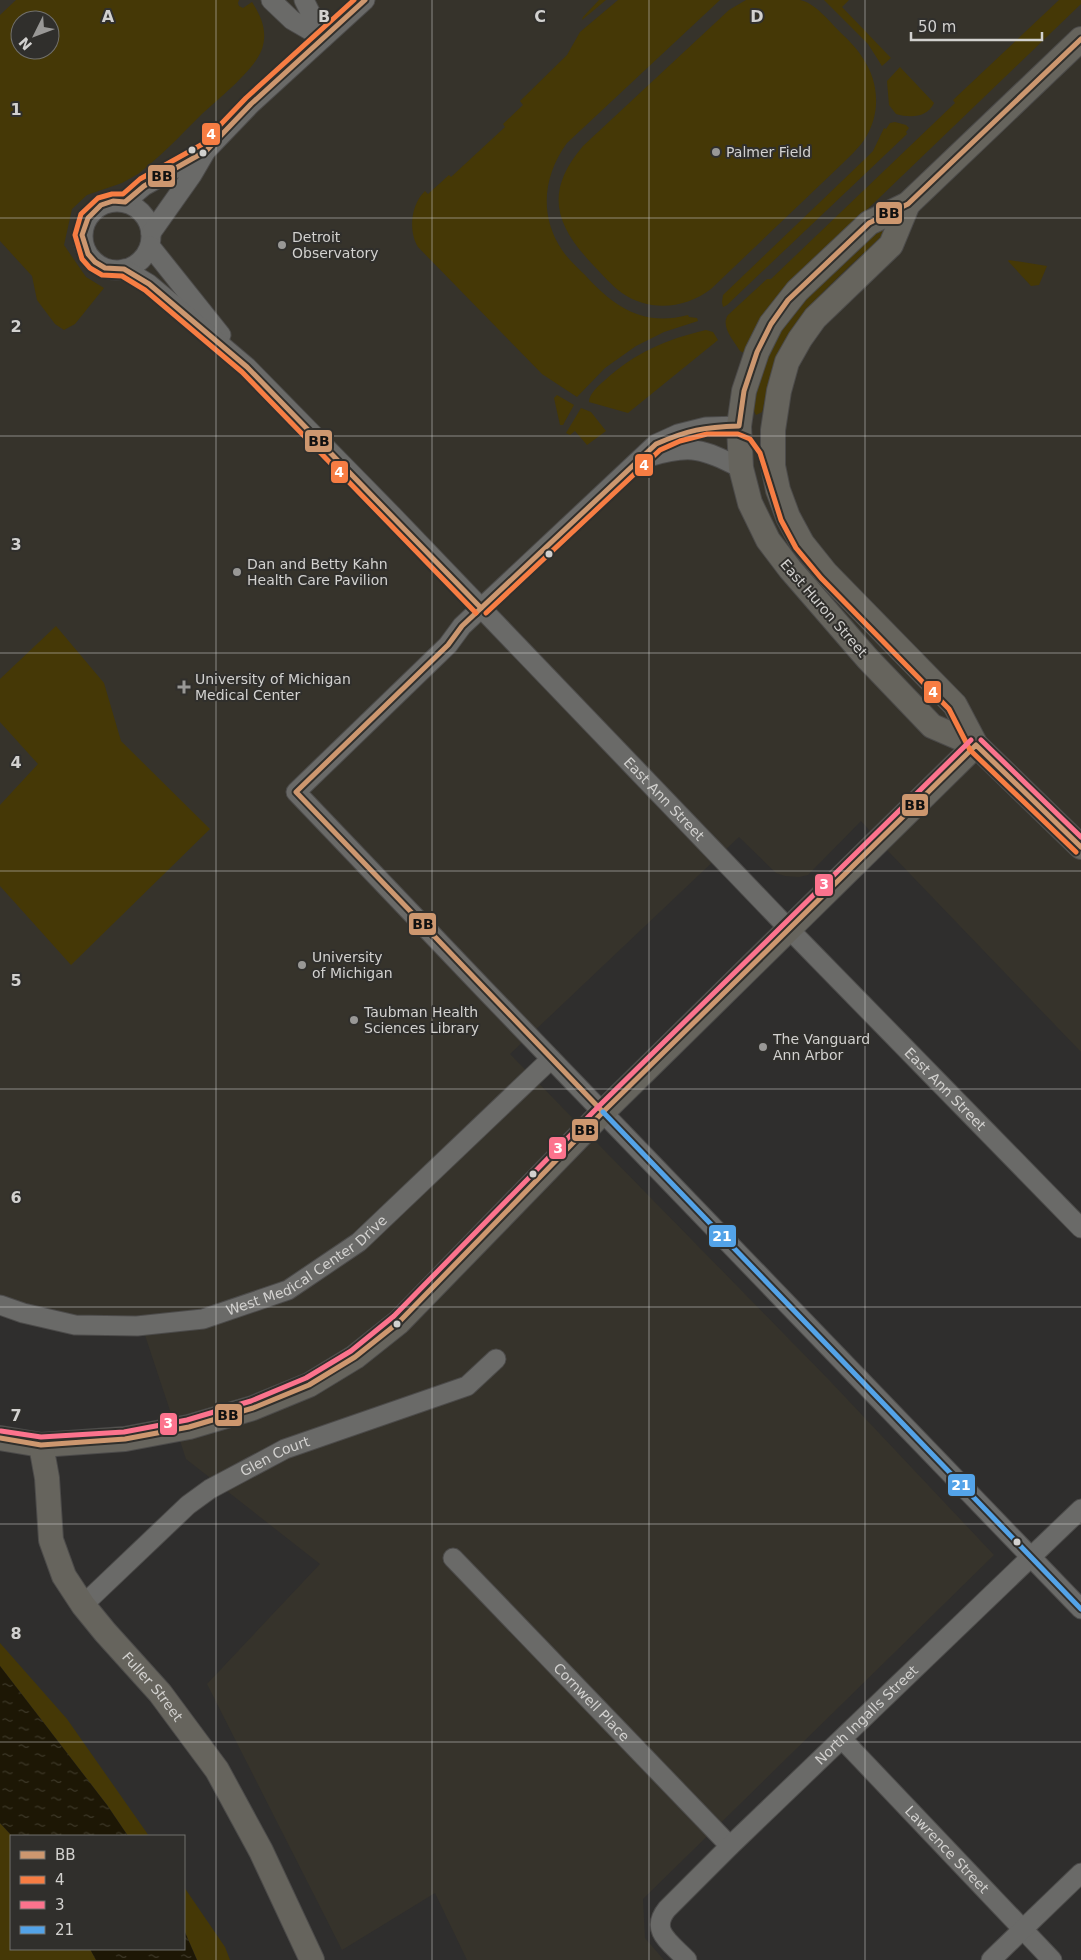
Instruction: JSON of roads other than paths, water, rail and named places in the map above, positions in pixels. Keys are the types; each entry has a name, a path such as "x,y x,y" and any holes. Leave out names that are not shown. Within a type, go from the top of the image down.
{"main road":[{"path":"908,204 1081,39"},
{"name":"East Huron Street","path":"908,204 869,223 788,300 771,324 752,365 744,391 739,426 741,468 750,503 768,540 790,569 867,658 932,726 976,745"},
{"name":"East Huron Street","path":"908,204 891,245 816,318 793,351 779,391 774,430 773,466 778,490 788,517 802,543 826,573 955,705 976,745 1081,847"},
{"path":"739,426 755,433 767,450 773,466"},
{"path":"0,1438 41,1445 125,1439 189,1427 253,1408 317,1380 355,1357 399,1322 603,1112 976,745"},
{"name":"Fuller Street","path":"41,1445 47,1478 51,1540 64,1576 83,1605 160,1692 218,1770 261,1851 312,1960"}],"street":[{"path":"271,0 292,20 323,38"},
{"path":"304,0 323,38"},
{"path":"151,240 150,224 145,214 135,206 125,202 113,201 95,209 88,218 82,235 88,254 95,262 105,268 124,269 136,265 145,256 151,240 206,151 251,104 365,0"},
{"path":"125,202 144,186 206,151"},
{"name":"East Ann Street","path":"151,240 247,367"},
{"name":"East Ann Street","path":"124,269 149,284 247,367 789,929 1081,1228"},
{"path":"739,426 706,427 678,434 656,444 462,626 448,645 296,792 1081,1609"},
{"path":"627,470 649,457 685,448 705,451 741,468"},
{"name":"West Medical Center Drive","path":"0,1304 23,1314 75,1325 137,1326 203,1318 288,1290 359,1242 551,1059"},
{"name":"Glen Court","path":"83,1605 188,1505 210,1489 285,1449 468,1386 496,1359"},
{"name":"North Ingalls Street","path":"687,1960 660,1931 660,1917 667,1908 1081,1509"},
{"name":"Cornwell Place","path":"453,1558 730,1846"},
{"name":"Lawrence Street","path":"842,1740 1052,1960"},
{"path":"991,1960 1081,1873"}],"water":[{"path":"0,1666 107,1805 127,1835 11,1835 0,1823"},
{"path":"185,1932 197,1960 96,1960 91,1950 185,1950"}],"place":[{"name":"Palmer Field","path":"716,152"},
{"name":"Detroit Observatory","path":"282,245"},
{"name":"Dan and Betty Kahn Health Care Pavilion","path":"237,572"},
{"name":"University of Michigan Medical Center","path":"184,687"},
{"name":"University of Michigan","path":"302,965"},
{"name":"Taubman Health Sciences Library","path":"354,1020"},
{"name":"The Vanguard Ann Arbor","path":"763,1047"}]}
